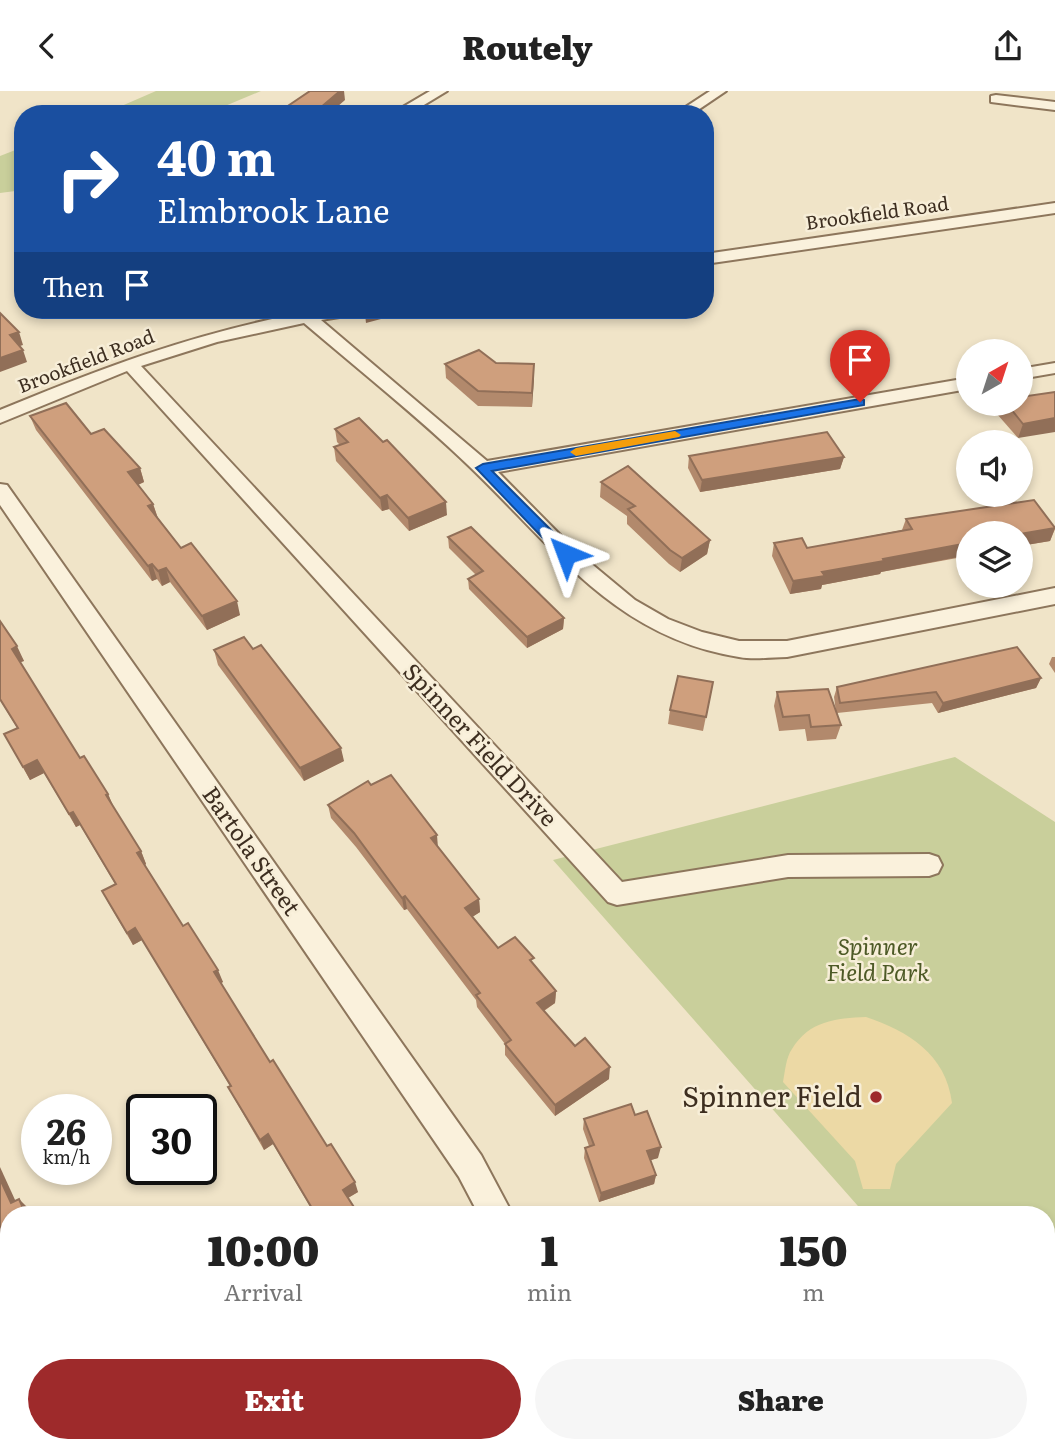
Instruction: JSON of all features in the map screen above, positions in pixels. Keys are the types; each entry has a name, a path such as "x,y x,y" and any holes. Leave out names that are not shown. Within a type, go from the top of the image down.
{"street":[{"path":"414,105 440,91"},
{"path":"696,105 719,91"},
{"path":"996,99 1055,106"},
{"name":"Brookfield Road","path":"714,258 1055,208"},
{"name":"Brookfield Road","path":"0,417 130,364 283,319"},
{"path":"312,319 483,468 566,554 629,608 666,629 705,642 742,649 787,649 1055,596"},
{"name":"Spinner Field Drive","path":"130,364 617,894 788,866 929,865"},
{"path":"1033,372 1055,368"},
{"path":"483,468 956,385"},
{"name":"Bartola Street","path":"0,490 470,1166 492,1206"}],"green space":[{"path":"156,91 261,91 228,105 124,105"},
{"path":"14,151 14,191 0,193 0,156"},
{"name":"Spinner Field Park","path":"955,757 1055,822 1055,1206 858,1206 553,860"}],"sand":[{"path":"866,1017 910,1037 933,1058 942,1071 952,1103 896,1164 890,1189 863,1189 855,1161 783,1082 790,1052 807,1032 834,1020"}],"building":[{"path":"310,91 340,91 324,105 289,105"},
{"path":"0,313 19,332 10,335 23,350 0,358"},
{"path":"479,350 496,363 534,364 532,393 478,391 445,364"},
{"path":"1055,392 1055,418 1023,424 1017,417 1033,416 1033,395"},
{"path":"66,403 91,434 104,429 140,468 128,472 153,504 148,506 181,548 191,543 237,601 202,616 166,568 158,571 152,564 148,566 30,416"},
{"path":"359,418 383,442 387,440 446,502 408,518 387,495 380,498 334,447 348,442 335,429"},
{"path":"827,432 844,457 702,480 689,456"},
{"path":"628,466 710,540 682,558 670,550 628,509 635,506 601,482"},
{"path":"1033,500 1055,528 1033,532 1033,521 956,521 956,545 822,572 825,576 793,581 774,543 802,538 807,548 912,529 906,519 987,507 1033,507"},
{"path":"471,527 564,618 527,637 468,579 483,571 448,537"},
{"path":"0,621 17,646 12,649 80,758 84,756 108,794 106,795 141,851 137,853 183,926 188,923 218,970 214,972 270,1062 273,1060 327,1146 331,1144 355,1182 343,1190 353,1206 311,1206 268,1134 260,1140 228,1087 231,1086 135,928 127,933 102,891 116,884 73,812 69,814 37,760 23,767 4,734 18,728 0,699"},
{"path":"244,637 253,649 261,645 341,748 300,768 214,650"},
{"path":"1017,647 1041,678 943,703 936,692 840,703 837,687"},
{"path":"678,676 713,682 706,717 670,710"},
{"path":"828,689 841,725 811,727 809,715 783,717 777,692"},
{"path":"391,775 437,835 431,838 479,899 465,908 498,948 515,937 534,958 530,960 556,991 537,1003 575,1046 585,1038 610,1067 555,1105 505,1044 511,1040 476,995 480,993 405,896 402,898 354,833 328,805 368,781 371,785"},
{"path":"631,1104 635,1115 647,1111 661,1147 647,1151 656,1175 601,1193 585,1148 594,1145 584,1119"},
{"path":"0,1179 11,1203 19,1199 22,1206 0,1206"}],"slow traffic":[{"path":"576,452 675,435"}],"place":[{"name":"Spinner Field","path":"876,1097"}],"route":[{"path":"566,554 483,468 860,402"}]}
